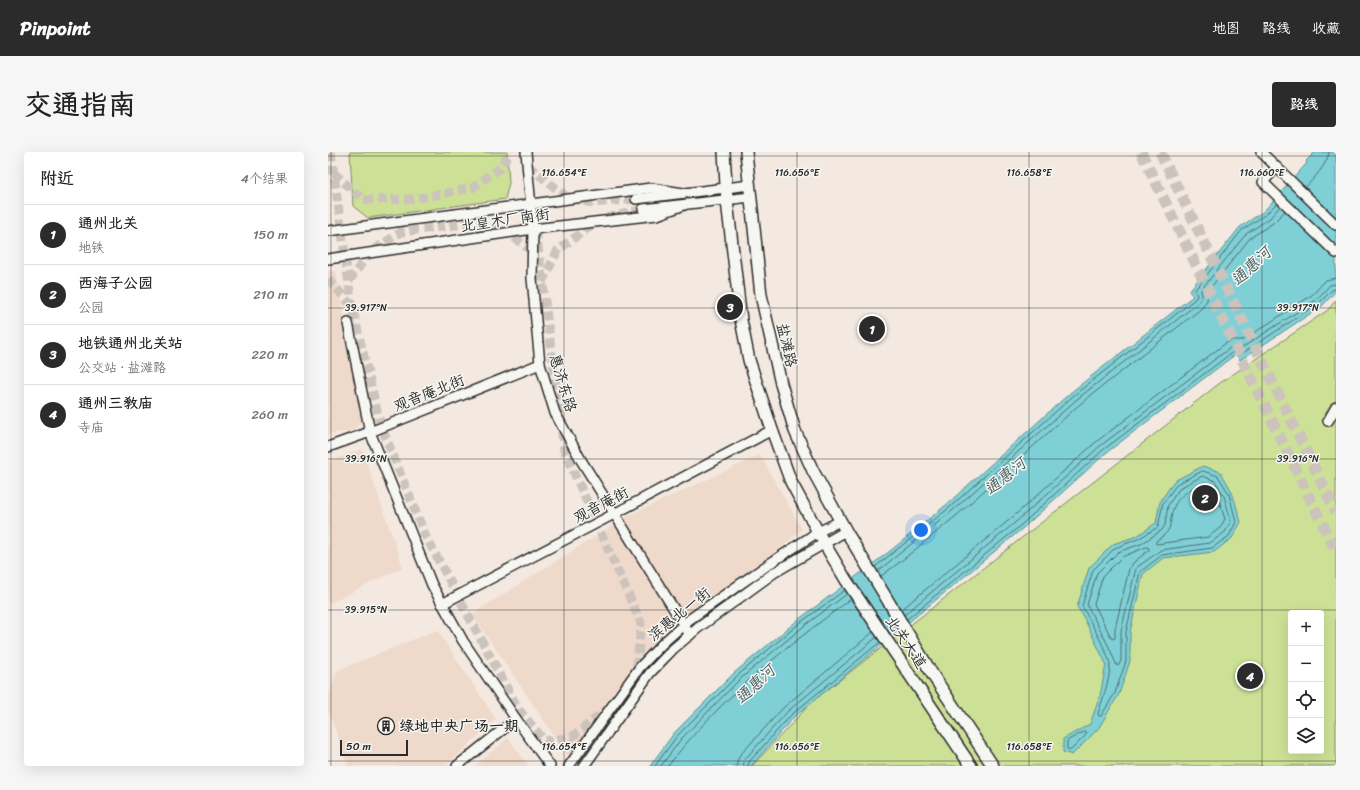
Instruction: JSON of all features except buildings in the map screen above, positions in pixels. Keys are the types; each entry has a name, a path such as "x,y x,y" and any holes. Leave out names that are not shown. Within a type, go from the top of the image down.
{"main road":[{"path":"724,152 727,201 741,320 749,360 791,482 818,532"},
{"name":"盐滩路","path":"746,152 761,295 780,384 795,431 813,471 846,531"},
{"name":"北关大道","path":"846,531 934,677 993,766"},
{"name":"北关大道","path":"818,532 836,564 971,766"}],"street":[{"name":"惠济东路","path":"526,152 533,229 532,278 540,364 555,413 581,460 690,635"},
{"path":"1261,152 1336,225"},
{"path":"1276,168 1263,182 1336,253"},
{"name":"北皇木厂南街","path":"636,199 750,185"},
{"name":"北皇木厂南街","path":"328,231 651,188 683,193"},
{"name":"北皇木厂南街","path":"643,209 727,201 751,197"},
{"name":"北皇木厂南街","path":"328,259 533,229 657,215 684,205"},
{"path":"348,323 370,432 432,585 463,641 550,766"},
{"name":"观音庵北街","path":"328,447 370,432 540,364"},
{"path":"1328,421 1336,407"},
{"name":"观音庵街","path":"442,604 772,430"},
{"name":"滨惠北一街","path":"569,766 640,667 664,642 690,619 765,567 818,532 840,520"},
{"name":"滨惠北一街","path":"584,766 650,673 672,649 775,572 846,531"},
{"path":"457,766 516,719"}],"shaded area":[{"path":"328,271 336,271 362,422 350,432 339,432 328,435"},
{"path":"362,449 403,567 328,604 328,462"},
{"path":"760,455 802,529 785,544 676,628 614,691 569,758 472,614 626,517"},
{"name":"绿地中央广场一期","path":"437,630 496,719 446,766 348,766 328,709 328,696 338,670"},
{"path":"508,738 529,766 475,766"}],"green space":[{"path":"350,152 507,152 509,183 505,199 368,218 353,206"},
{"path":"1336,300 1336,766 752,766 813,701 1220,383 1328,310"}],"water":[{"name":"通惠河","path":"1315,152 1336,152 1336,291 1322,306 1240,360 1236,354 1106,453 1023,528 794,717 751,766 650,766 674,733 734,673 799,619 890,551 946,505 1070,393 1193,296 1189,291 1240,227 1264,211"},
{"path":"1203,466 1221,472 1232,492 1241,522 1232,538 1214,552 1163,558 1143,574 1130,632 1130,661 1119,694 1098,729 1072,755 1063,752 1063,739 1090,724 1100,696 1106,664 1082,614 1077,607 1089,568 1113,544 1137,536 1156,523 1160,502 1174,481"}],"tunnel":[{"path":"331,152 352,307 380,423 425,535 519,710 545,741 572,737 609,708"},
{"path":"334,173 364,200 414,199 472,188 500,168 510,152"},
{"path":"1141,152 1336,552"},
{"path":"1160,152 1336,512"},
{"path":"528,166 567,197 591,203 636,199"},
{"path":"542,282 558,250 599,220 643,209"},
{"path":"349,281 369,253 401,232 465,224 507,232 537,255"},
{"path":"536,231 564,450 641,623 636,676"},
{"path":"328,279 352,306"}],"place":[{"name":"地铁通州北关站","path":"730,307"},
{"name":"通州北关","path":"872,329"},
{"name":"西海子公园","path":"1205,498"},
{"name":"通州三教庙","path":"1250,676"},
{"name":"绿地中央广场一期","path":"386,726"}]}
